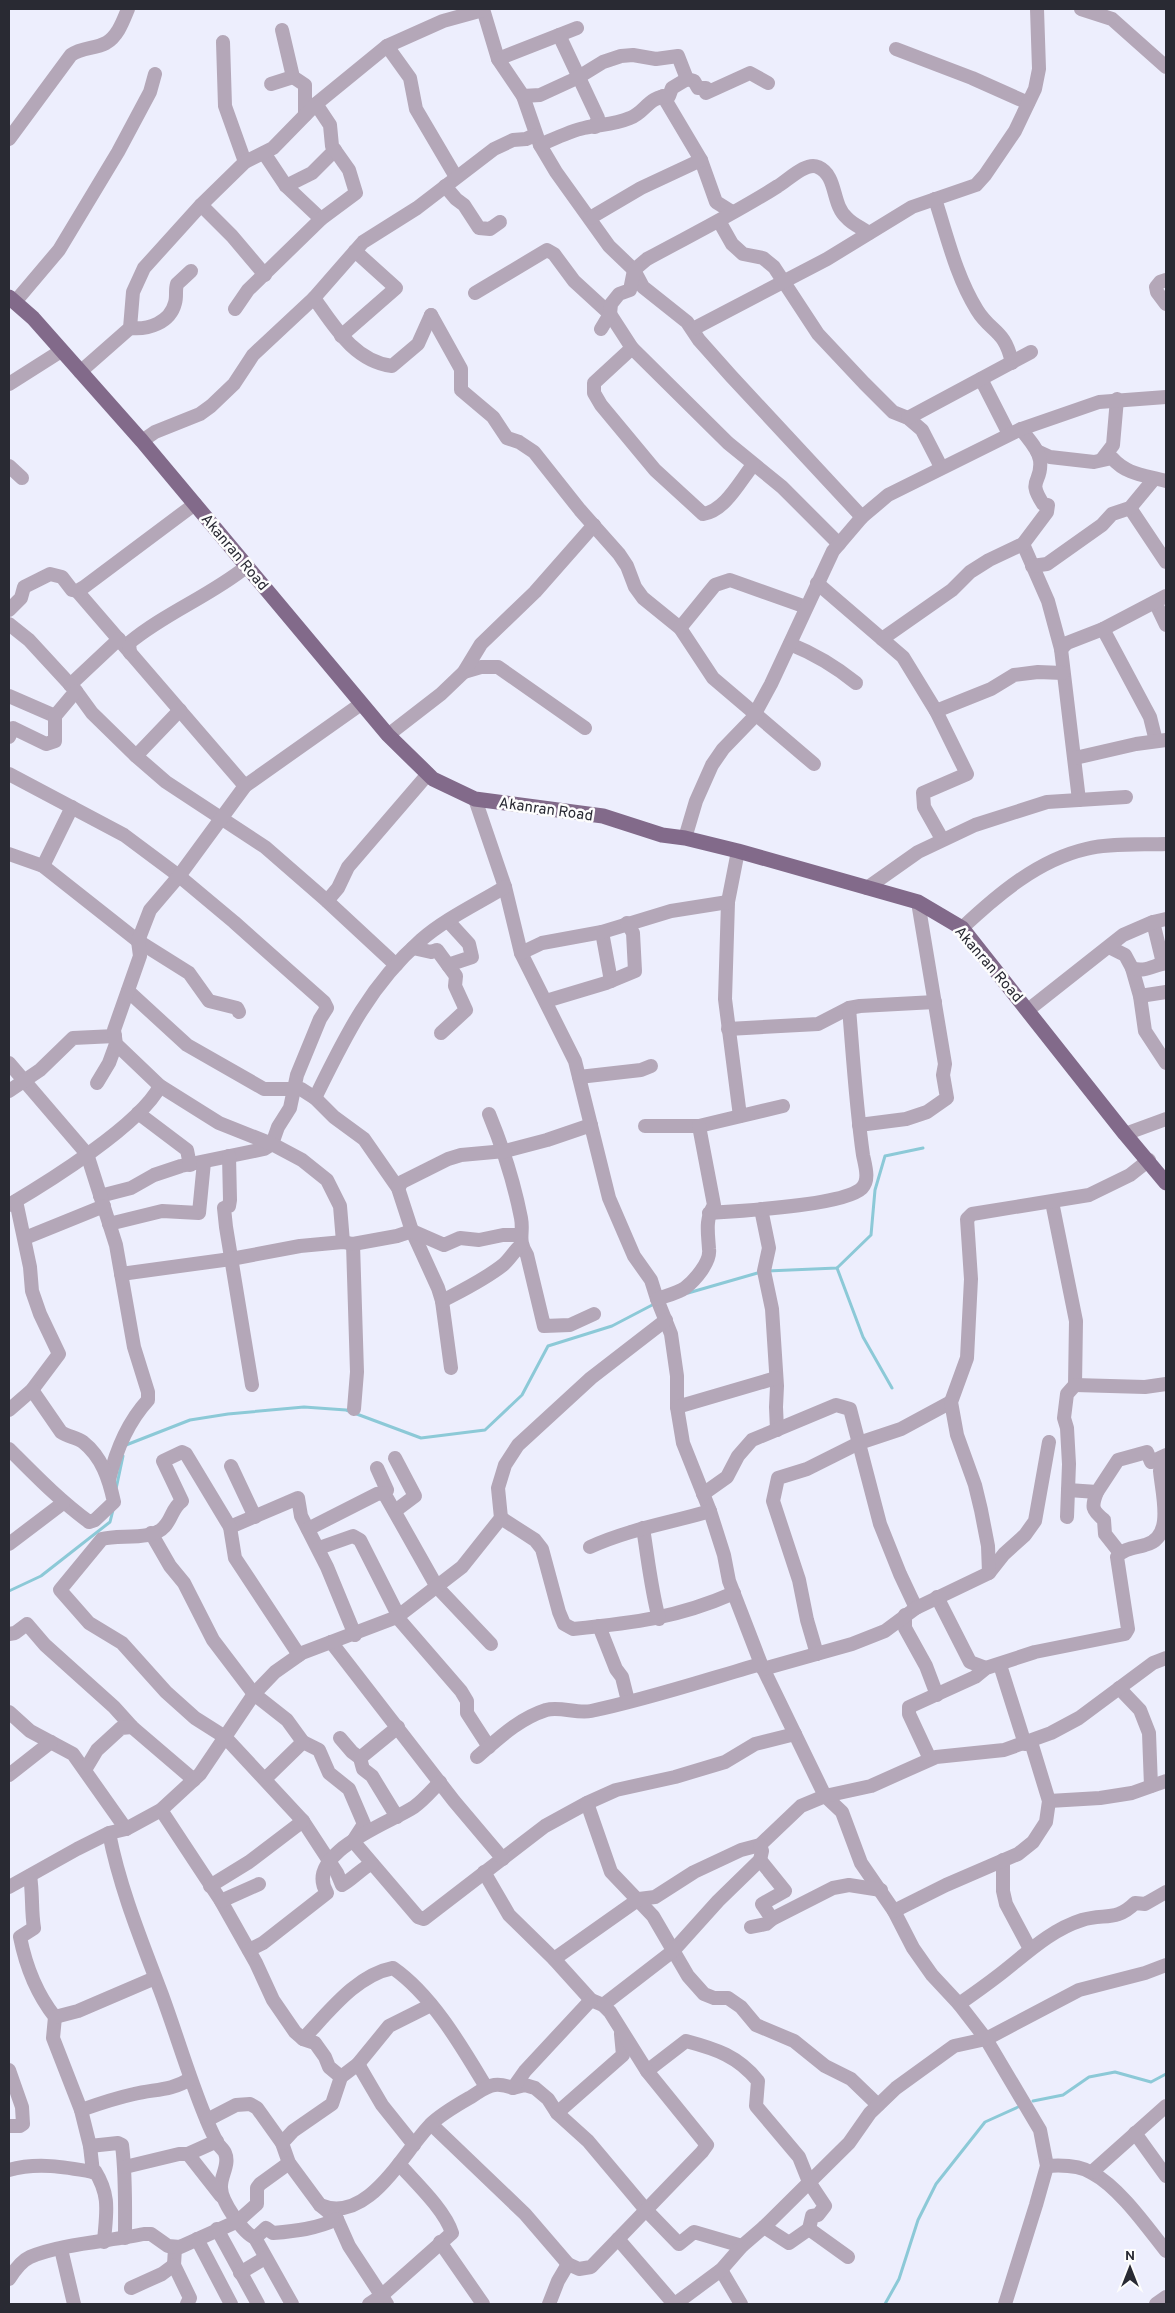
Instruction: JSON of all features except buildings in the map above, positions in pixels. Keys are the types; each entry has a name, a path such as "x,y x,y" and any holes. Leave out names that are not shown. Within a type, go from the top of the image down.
{"main road":[{"name":"Akanran Road","path":"12,299 142,441 388,735 428,774 450,788 475,799 603,816 662,835 684,838 738,851 918,902 962,928 1166,1183"}],"street":[{"path":"9,139 16,120 71,55 80,49 110,40 122,25 128,9"},
{"path":"693,329 784,283 912,207 976,185 986,175 1015,131 1035,89 1039,69 1037,9"},
{"path":"1081,9 1112,19 1166,67"},
{"path":"130,328 133,292 144,268 201,205 245,162 273,148 316,104 387,46 443,20 483,10 498,59 523,96 538,140 556,172 609,246 634,270 644,287 693,329 699,340 731,376 862,517"},
{"path":"498,59 577,28"},
{"path":"282,30 293,77 305,85 305,115"},
{"path":"559,35 577,78 598,118 595,126"},
{"path":"223,42 225,106 245,162"},
{"path":"387,46 410,78 416,110 456,176"},
{"path":"896,49 972,78 1028,104"},
{"path":"523,96 540,95 577,78 603,62 621,56 633,55 656,59 678,56 687,79"},
{"path":"142,441 155,432 200,414 211,406 234,384 254,355 314,298 363,242 417,208 456,176 494,149 514,140 538,140 580,129 610,125 632,118 641,112 648,102 663,96 669,96 672,88 687,79 694,81 698,88 706,88 706,93 750,73 768,83"},
{"path":"12,299 60,250 122,145 150,92 155,74"},
{"path":"270,84 293,77"},
{"path":"663,96 701,160 716,202 732,212"},
{"path":"235,309 248,290 321,219 356,193 349,170 331,143 330,126 316,104"},
{"path":"286,186 312,173 335,150"},
{"path":"264,153 286,186 321,219"},
{"path":"590,218 641,188 701,160"},
{"path":"601,329 610,314 611,304 619,294 630,290 634,270 647,259 719,221 778,187 807,167 820,167 832,181 836,202 846,218 869,233"},
{"path":"445,186 464,205 479,228 490,229 500,222"},
{"path":"935,198 962,281 978,311 1000,334 1009,347 1012,363"},
{"path":"201,205 232,236 265,275"},
{"path":"719,221 732,244 743,254 763,258 774,267 825,341 893,412 908,418 922,430 941,467"},
{"path":"475,293 547,250 554,254 574,281 610,314 632,348 728,444 782,487 839,544"},
{"path":"341,336 396,288 355,251"},
{"path":"80,372 130,328 151,327 162,321 176,303 177,284 191,271"},
{"path":"1166,280 1160,282 1156,287 1166,304"},
{"path":"314,298 344,341 365,356 383,365 392,366 418,344 431,315 461,369 461,390 493,417 508,438 519,442 534,452 627,566 635,587 643,598 680,628 714,678 726,691 755,713 814,764"},
{"path":"632,348 594,383 594,393 601,405 655,470 703,514 712,513 720,506 753,465"},
{"path":"9,384 61,351"},
{"path":"908,418 1031,352"},
{"path":"981,379 1015,432 1037,451 1050,457 1094,462 1103,458 1112,458 1120,468 1160,480"},
{"path":"684,838 696,801 712,766 723,749 755,713 790,644 817,582 839,544 862,517 888,495 941,467 1015,432 1099,402 1166,397"},
{"path":"1103,458 1113,445 1117,400"},
{"path":"882,638 952,590 970,572 989,560 1023,544 1047,512 1048,505 1043,504 1035,491 1034,484 1039,476 1040,459 1037,451"},
{"path":"9,466 22,478"},
{"path":"1032,566 1047,564 1102,525 1112,514 1130,508 1160,480"},
{"path":"77,591 195,504"},
{"path":"1130,508 1166,562"},
{"path":"388,735 441,694 464,672 481,644 535,592 594,525"},
{"path":"1023,544 1048,601 1061,649 1079,800"},
{"path":"130,653 129,643 146,629 188,605 246,567"},
{"path":"9,610 21,598 24,587 50,574 62,577 72,590 77,591 116,642 130,653 245,786"},
{"path":"680,628 715,585 730,580 806,607"},
{"path":"817,582 849,612 904,657 936,710 967,774 923,793 924,807 942,839"},
{"path":"1061,649 1067,643 1104,629 1161,599 1166,625"},
{"path":"9,624 29,640 73,688 92,713 136,756 166,782 265,847 396,965"},
{"path":"1075,758 1136,744 1161,741 1150,716 1104,629"},
{"path":"9,736 13,728 46,744 55,741 55,716 73,688 116,642"},
{"path":"790,644 811,652 835,666 856,683"},
{"path":"464,672 481,667 498,667 585,728"},
{"path":"936,710 990,689 1014,675 1038,672 1063,673"},
{"path":"9,696 55,716"},
{"path":"354,1409 357,1372 348,1243 340,1206 327,1180 302,1160 272,1144 219,1123 160,1086 116,1040 114,1030 140,956 138,941 150,910 179,876 245,786 362,704"},
{"path":"136,756 180,710"},
{"path":"9,774 124,835 179,876 291,972 324,1002 327,1008 307,1051 294,1088 290,1108 278,1126 272,1144 264,1148 181,1166 154,1175 132,1188 25,1238"},
{"path":"327,901 338,888 348,867 428,774"},
{"path":"867,888 918,852 975,825 1047,802 1126,797"},
{"path":"475,799 505,887 521,953 575,1061 609,1198 634,1256 651,1280 671,1334 677,1376 677,1407 683,1443 704,1494 734,1593 762,1666 825,1796 842,1812 861,1863 881,1890 913,1948 932,1975 959,2004 986,2039 1040,2130 1047,2166 1004,2304"},
{"path":"43,866 72,807"},
{"path":"962,928 984,907 1018,881 1053,860 1089,848 1166,844"},
{"path":"738,851 728,902 725,1000 740,1116"},
{"path":"9,854 43,866 138,941 188,973 209,1001 237,1008 239,1012"},
{"path":"315,1098 365,1002 396,965 422,939 505,887"},
{"path":"521,953 542,942 602,932 671,911 728,902"},
{"path":"859,1125 906,1119 927,1112 947,1098 943,1075 945,1064 918,902"},
{"path":"1028,1010 1123,935 1160,921 1165,963 1138,971 1132,968"},
{"path":"448,922 469,944 472,957 448,965"},
{"path":"546,1001 611,981 635,971 633,934 627,923"},
{"path":"602,932 611,981"},
{"path":"1109,947 1125,955 1132,968 1140,996 1145,1031 1166,1063"},
{"path":"413,948 431,952 437,950 456,976 455,986 466,1010 441,1033"},
{"path":"128,991 187,1045 264,1089 300,1088 364,1138 398,1188 412,1231 442,1301 451,1368"},
{"path":"1140,996 1166,992"},
{"path":"728,1029 818,1024 849,1008 935,1002"},
{"path":"709,1213 761,1209 829,1200 854,1193 863,1187 866,1177 859,1125 849,1008"},
{"path":"9,1091 40,1070 73,1038 116,1040"},
{"path":"97,1083 116,1040"},
{"path":"9,1063 87,1154 109,1224 121,1274 134,1347 148,1392 148,1400 135,1414 115,1452 109,1480"},
{"path":"579,1077 641,1070 651,1066"},
{"path":"9,1410 32,1390 59,1354 40,1314 32,1291 25,1238 12,1203 87,1154 138,1113 160,1086"},
{"path":"645,1126 699,1126 783,1106"},
{"path":"138,1113 187,1150 190,1165"},
{"path":"489,1114 505,1151 521,1220 520,1240 527,1255 544,1326 570,1325 594,1314"},
{"path":"1125,1134 1166,1119"},
{"path":"398,1188 402,1182 448,1159 461,1155 505,1151 547,1140 591,1125"},
{"path":"9,1887 76,1849 109,1833 126,1829 161,1810 194,1780 212,1758 254,1694 275,1672 299,1655 398,1616 462,1567 501,1518 498,1488 505,1465 518,1445 591,1378 660,1307 685,1288 702,1269 710,1251 706,1233 709,1213 714,1205 699,1126"},
{"path":"229,1156 230,1200 229,1206 224,1208 252,1385"},
{"path":"989,1573 988,1546 981,1510 975,1485 958,1435 951,1402 967,1358 971,1279 967,1219 972,1214 1089,1195 1130,1175 1149,1160"},
{"path":"109,1224 162,1212 199,1213 204,1162"},
{"path":"1052,1202 1076,1321 1075,1385 1068,1394 1064,1408 1068,1455 1068,1517"},
{"path":"761,1209 769,1248 764,1272 772,1309 777,1430"},
{"path":"121,1274 231,1259 300,1246 348,1243 397,1236 412,1231 444,1245 460,1238 479,1240 503,1235 520,1240"},
{"path":"442,1301 499,1268 520,1240"},
{"path":"677,1407 776,1378"},
{"path":"1075,1385 1137,1388 1166,1384"},
{"path":"9,1449 42,1483 54,1491 63,1503 89,1522 94,1520 114,1502 106,1471 83,1442 67,1437 61,1432 32,1390"},
{"path":"817,1654 799,1580 773,1501 778,1478 807,1469 859,1443 901,1429 951,1402"},
{"path":"704,1494 727,1477 738,1456 752,1440 836,1405 850,1409 880,1524 900,1574 911,1611 905,1628 926,1666 937,1695"},
{"path":"477,1757 520,1722 548,1709 589,1711 628,1702 762,1666 817,1654 852,1644 886,1631 911,1611 989,1573 1004,1554 1025,1535 1035,1521 1049,1442"},
{"path":"299,1655 235,1558 230,1527 186,1454 182,1452 163,1461 182,1502 175,1506 164,1527 151,1534 128,1537 112,1536 102,1539 60,1590 89,1624 122,1643 166,1692 196,1718 225,1737 303,1821 337,1872 342,1885 353,1880 368,1865 372,1864"},
{"path":"1120,1553 1105,1534 1104,1520 1093,1510 1092,1505 1097,1492 1118,1460 1147,1452 1152,1462 1166,1455"},
{"path":"396,1458 415,1496 396,1511"},
{"path":"930,1759 909,1714 909,1707 975,1677 986,1668 1035,1652 1125,1634 1128,1629 1116,1562 1120,1553 1150,1544 1162,1533 1166,1521 1160,1471 1161,1463 1166,1459"},
{"path":"231,1466 256,1517"},
{"path":"377,1468 385,1491 437,1587 491,1644"},
{"path":"308,1529 407,1481"},
{"path":"1068,1490 1097,1492"},
{"path":"230,1527 298,1498 301,1516 319,1548 355,1634"},
{"path":"9,1544 63,1503"},
{"path":"590,1547 616,1535 710,1511"},
{"path":"501,1518 535,1540 542,1549 551,1589 564,1624 572,1628 659,1619 702,1608 734,1593"},
{"path":"644,1528 650,1567 649,1578 659,1619"},
{"path":"151,1534 170,1566 184,1582 214,1640 254,1694 287,1720 303,1742 319,1750 329,1774 349,1789 364,1824 353,1841"},
{"path":"319,1548 353,1536 360,1540 398,1616 461,1691 466,1701 467,1713 489,1747"},
{"path":"937,1597 970,1662 986,1668"},
{"path":"9,1634 15,1633 27,1624 45,1645 114,1707 132,1728 194,1780"},
{"path":"599,1626 616,1669 622,1677 628,1702"},
{"path":"331,1642 440,1782 503,1859"},
{"path":"554,1959 639,1899 655,1897 701,1868 741,1850 760,1845 801,1806 825,1796 871,1786 930,1759 944,1756 976,1755 1028,1743 1079,1718 1153,1663 1166,1658"},
{"path":"894,1911 946,1885 1018,1854 1033,1842 1046,1822 1049,1801 1000,1665"},
{"path":"1119,1688 1140,1710 1149,1733 1151,1786"},
{"path":"9,1712 30,1731 73,1754 126,1829"},
{"path":"360,1758 398,1727"},
{"path":"85,1770 97,1750 121,1728 132,1728"},
{"path":"353,1841 418,1918 424,1919 545,1826 587,1803 616,1790 675,1777 725,1762 755,1744 795,1734"},
{"path":"340,1738 360,1758 363,1769 372,1776 397,1817"},
{"path":"9,1775 51,1742"},
{"path":"265,1779 303,1742"},
{"path":"1049,1801 1100,1798 1132,1793 1166,1781"},
{"path":"249,1950 263,1943 327,1893 322,1879 329,1861 363,1833 416,1806 440,1782"},
{"path":"587,1803 611,1872 630,1893 639,1899 653,1916 688,1976 704,1994 714,1998 728,1998 741,2007 756,2025 794,2040 825,2066 851,2079 878,2105"},
{"path":"161,1810 221,1901 249,1950 273,2000 295,2032 303,2039 315,2043 325,2056 329,2066 341,2077"},
{"path":"210,1886 249,1862 303,1821"},
{"path":"109,1833 115,1862 142,1947 155,1978 190,2080 206,2120 225,2153 226,2164 221,2185 221,2196"},
{"path":"513,2088 524,2071 596,2002 673,1951 718,1901 760,1860 762,1851 760,1845"},
{"path":"760,1860 786,1891 762,1904 772,1919"},
{"path":"1003,1860 1003,1891 1006,1904 1030,1949"},
{"path":"431,2124 525,2214 568,2264 580,2268 591,2268 707,2145 647,2071 620,2031 610,2012 596,2002 508,1915 484,1872"},
{"path":"30,1876 32,1891 30,1901 34,1928 20,1937 26,1966 45,2004 55,2017 53,2038 81,2110 90,2146 93,2172"},
{"path":"221,1901 259,1884"},
{"path":"751,1927 766,1924 772,1919 833,1888 850,1885 881,1890"},
{"path":"959,2004 1000,1975 1030,1949 1082,1920 1125,1914 1135,1903 1145,1904 1166,1892"},
{"path":"618,2240 674,2304 691,2300 742,2246 764,2227 849,2143 878,2105 896,2088 954,2046 986,2039 1079,1990 1145,1974 1166,1964"},
{"path":"303,2039 355,1987 383,1970 393,1968 431,2005 456,2038 486,2087"},
{"path":"55,2017 78,2011 155,1978"},
{"path":"282,2143 293,2131 332,2104 341,2077 358,2064 389,2026 431,2005"},
{"path":"557,2114 623,2055 620,2031"},
{"path":"647,2071 686,2041 709,2047 746,2066 758,2081 756,2106 799,2158 809,2182 825,2206 818,2215 812,2216 809,2230 789,2243 764,2227"},
{"path":"358,2064 382,2105 414,2145"},
{"path":"9,2070 22,2107 23,2124 20,2126 9,2126"},
{"path":"81,2110 135,2094 152,2093 180,2086 190,2080"},
{"path":"320,2205 340,2209 355,2206 365,2200 399,2164 431,2124 486,2087 502,2084 513,2088 526,2085 535,2088 548,2099 557,2114 588,2141 646,2210 678,2244 694,2232 742,2246"},
{"path":"206,2120 236,2105 250,2104 257,2108 282,2143 289,2164 320,2205 337,2219 349,2246 384,2300"},
{"path":"1092,2172 1166,2106"},
{"path":"1135,2133 1166,2176"},
{"path":"125,2167 179,2154 188,2154 217,2141"},
{"path":"90,2146 118,2143 122,2145 125,2167 126,2238"},
{"path":"188,2154 238,2221 251,2236 256,2238 288,2302"},
{"path":"9,2279 17,2267 29,2257 61,2249 151,2234 168,2246 175,2248 197,2239 238,2221 257,2204 257,2188 289,2164"},
{"path":"369,2304 384,2300 440,2242 448,2238 452,2233 450,2226 399,2164"},
{"path":"1047,2166 1064,2165 1092,2172 1124,2199 1166,2250"},
{"path":"9,2170 55,2166 95,2171 104,2185 106,2199 104,2242"},
{"path":"256,2238 266,2228 273,2233 300,2231 320,2227 337,2219"},
{"path":"217,2229 258,2304"},
{"path":"809,2230 848,2256"},
{"path":"197,2239 231,2304"},
{"path":"440,2242 482,2304"},
{"path":"175,2248 174,2265 190,2298 187,2304"},
{"path":"61,2249 74,2304"},
{"path":"240,2274 266,2258"},
{"path":"549,2304 558,2281 568,2264"},
{"path":"130,2288 162,2274 174,2265"},
{"path":"720,2270 738,2303"},
{"path":"1156,2304 1166,2297"}],"waterway":[{"path":"767,1271 837,1268 871,1235 875,1190 885,1156 923,1148"},
{"path":"837,1268 863,1337 892,1388"},
{"path":"688,1293 761,1272"},
{"path":"126,1445 190,1420 228,1414 304,1407 346,1410 421,1438 485,1430 522,1395 548,1346 612,1326 656,1303"},
{"path":"116,1489 123,1456"},
{"path":"9,1591 41,1576 110,1522 113,1510"},
{"path":"1033,2101 1063,2095 1089,2077 1115,2072 1151,2082 1166,2074"},
{"path":"885,2304 899,2279 918,2220 936,2184 985,2122 1018,2107"}]}
